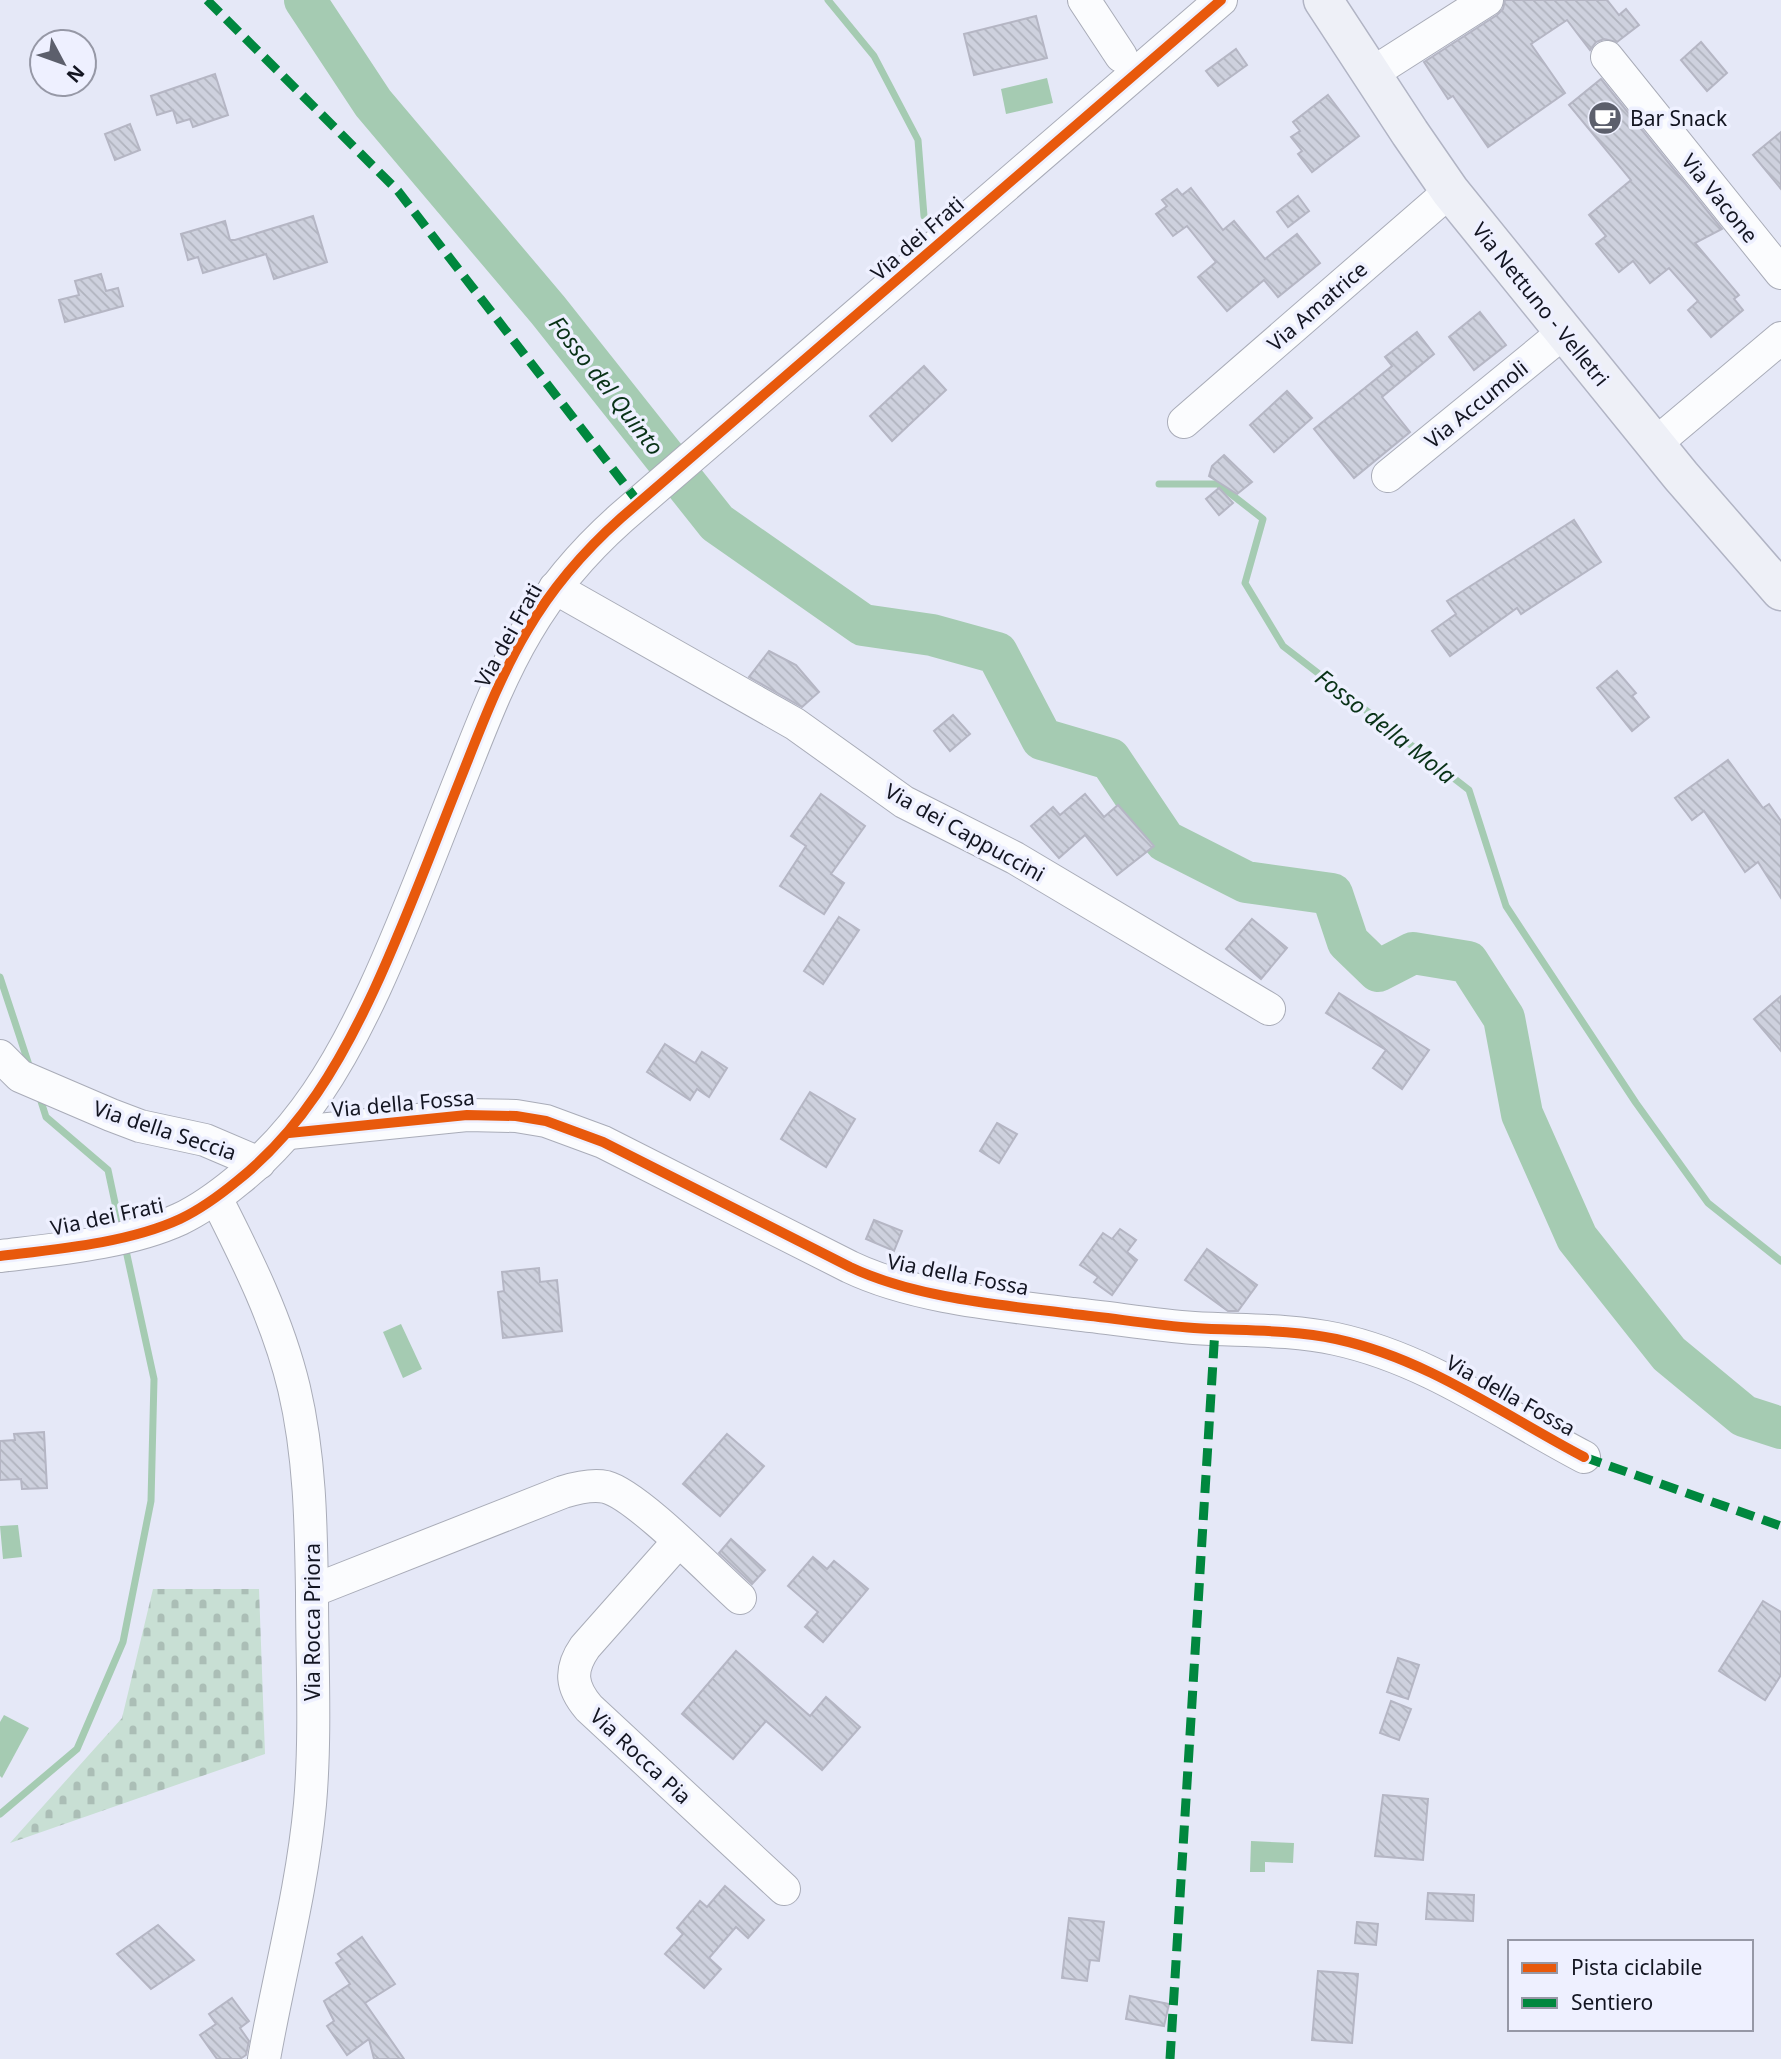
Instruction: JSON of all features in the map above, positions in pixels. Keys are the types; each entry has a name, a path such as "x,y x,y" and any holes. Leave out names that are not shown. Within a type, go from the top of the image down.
{"main road":[{"name":"Via Nettuno - Velletri","path":"1323,0 1450,191 1722,526 1781,591"}],"street":[{"path":"1084,0 1121,56"},
{"name":"Via dei Frati","path":"0,1256 138,1234 183,1218 216,1198 260,1163 289,1133 324,1084 355,1028 401,928 501,681 526,633 555,588 599,538 1221,0"},
{"path":"1371,75 1487,0"},
{"name":"Via Vacone","path":"1607,57 1781,273"},
{"name":"Via Amatrice","path":"1184,422 1450,191"},
{"name":"Via Accumoli","path":"1388,477 1564,332"},
{"path":"1655,444 1781,338"},
{"name":"Via dei Cappuccini","path":"555,588 795,724 904,802 1015,858 1269,1009"},
{"name":"Via della Seccia","path":"7,1068 130,1123 215,1143 260,1163"},
{"name":"Via della Fossa","path":"289,1133 467,1115 516,1116 546,1121 603,1142 850,1267 881,1280 995,1304 1189,1328 1280,1331 1338,1339 1383,1353 1443,1377 1584,1457"},
{"name":"Via Rocca Priora","path":"216,1198 265,1303 294,1389 308,1475 312,1591 310,1805 291,1927 264,2059"},
{"path":"312,1591 563,1492 583,1487 608,1488 623,1494 740,1598"},
{"name":"Via Rocca Pia","path":"678,1542 579,1657 572,1676 575,1688 589,1708 784,1889"}],"green space":[{"path":"153,1589 259,1589 265,1754 10,1843 122,1718"}],"shaded area":[{"path":"1047,78 1053,103 1006,114 1001,89"},
{"path":"401,1324 422,1369 403,1378 383,1332"},
{"path":"18,1525 22,1557 3,1559 0,1526"},
{"path":"4,1715 29,1728 2,1778 0,1722"},
{"path":"1251,1841 1294,1843 1293,1863 1265,1862 1265,1872 1250,1872"}],"building":[{"path":"1505,0 1607,0 1619,15 1626,9 1639,25 1617,42 1604,39 1596,42 1590,50 1567,20 1531,44 1565,93 1488,147 1453,96 1448,99 1424,62 1497,15 1503,9"},
{"path":"1036,16 1047,58 974,75 964,34"},
{"path":"1701,42 1727,73 1707,91 1681,60"},
{"path":"1236,49 1247,65 1218,86 1206,71"},
{"path":"215,74 228,115 193,127 190,119 177,123 173,110 157,115 151,96"},
{"path":"1601,79 1722,229 1695,243 1739,295 1734,299 1743,310 1711,337 1688,310 1698,301 1669,268 1650,283 1633,261 1619,272 1596,244 1606,236 1589,215 1631,180 1569,105"},
{"path":"1328,95 1359,136 1312,172 1298,154 1302,151 1291,137 1300,131 1293,122"},
{"path":"130,124 140,150 115,160 105,134"},
{"path":"1781,132 1781,189 1753,155"},
{"path":"1191,188 1223,230 1234,221 1265,259 1297,234 1320,263 1278,297 1264,280 1227,311 1198,277 1216,262 1187,226 1173,236 1156,214 1167,206 1162,200 1177,189 1182,195"},
{"path":"1298,196 1309,211 1288,227 1277,212"},
{"path":"313,216 327,262 274,279 266,254 203,273 198,257 188,260 181,234 225,221 230,240 235,240"},
{"path":"101,274 106,291 118,288 123,306 65,322 59,300 79,295 75,281"},
{"path":"1480,312 1506,345 1474,370 1449,337"},
{"path":"1417,332 1434,354 1382,397 1410,432 1354,478 1314,429 1392,366 1385,357"},
{"path":"924,366 946,390 892,441 870,416"},
{"path":"1287,391 1312,418 1274,452 1250,425"},
{"path":"1224,455 1252,482 1237,494 1209,476 1212,466"},
{"path":"1219,488 1233,503 1219,515 1206,499"},
{"path":"1574,520 1601,562 1521,614 1517,608 1450,656 1432,631 1456,614 1447,601"},
{"path":"769,651 796,665 819,692 802,707 749,677"},
{"path":"1617,671 1636,693 1632,696 1649,717 1632,731 1597,688"},
{"path":"953,715 970,734 950,751 934,731"},
{"path":"1728,760 1763,808 1769,804 1781,821 1781,898 1758,862 1745,872 1704,811 1692,820 1675,798"},
{"path":"821,794 865,826 831,874 844,883 824,914 780,886 806,846 791,836"},
{"path":"1085,794 1104,817 1118,805 1154,846 1117,875 1085,835 1059,858 1031,826 1053,807 1060,815"},
{"path":"839,917 859,930 823,984 804,971"},
{"path":"1252,919 1287,948 1261,979 1226,949"},
{"path":"1339,993 1429,1050 1402,1089 1373,1068 1386,1050 1326,1013"},
{"path":"1781,996 1781,1051 1754,1019"},
{"path":"665,1044 695,1063 702,1052 727,1068 709,1097 697,1089 690,1100 647,1072"},
{"path":"810,1092 855,1119 826,1167 781,1139"},
{"path":"997,1123 1017,1134 999,1163 980,1151"},
{"path":"874,1220 902,1231 894,1251 866,1239"},
{"path":"1120,1229 1136,1240 1127,1252 1137,1260 1112,1295 1094,1282 1098,1277 1080,1265 1103,1233 1112,1239"},
{"path":"1207,1249 1257,1285 1238,1311 1228,1311 1185,1280"},
{"path":"539,1268 540,1282 557,1280 562,1331 503,1338 498,1292 504,1291 502,1272"},
{"path":"44,1432 47,1488 22,1489 21,1479 0,1480 0,1441 15,1440 14,1434"},
{"path":"727,1434 764,1466 720,1516 683,1484"},
{"path":"731,1539 765,1570 752,1584 719,1553"},
{"path":"813,1557 827,1569 834,1561 868,1589 823,1642 805,1627 818,1612 788,1586"},
{"path":"1763,1601 1781,1612 1781,1675 1765,1700 1719,1671"},
{"path":"736,1651 810,1716 826,1697 860,1727 822,1770 766,1721 733,1759 682,1714"},
{"path":"1398,1658 1419,1665 1408,1699 1387,1692"},
{"path":"1391,1701 1411,1709 1399,1740 1380,1733"},
{"path":"1383,1795 1428,1799 1423,1860 1375,1856"},
{"path":"725,1886 764,1920 748,1938 736,1927 709,1958 721,1969 704,1988 665,1954 683,1934 677,1928 700,1901 707,1907"},
{"path":"1428,1893 1474,1895 1473,1921 1426,1919"},
{"path":"1069,1918 1104,1922 1099,1961 1090,1960 1087,1981 1062,1978"},
{"path":"1357,1922 1378,1924 1376,1945 1355,1943"},
{"path":"158,1925 194,1960 151,1989 117,1954"},
{"path":"362,1937 395,1984 365,2003 404,2059 374,2059 369,2039 347,2055 327,2026 334,2021 324,2001 350,1984 336,1963 342,1959 338,1954"},
{"path":"1318,1971 1358,1974 1352,2043 1312,2040"},
{"path":"1130,1996 1169,2004 1164,2026 1126,2019"},
{"path":"232,1998 249,2021 240,2028 249,2041 246,2055 240,2059 217,2059 200,2035 216,2024 209,2014"}],"waterway":[{"name":"Fosso del Quinto","path":"305,0 373,103 548,310 717,523 863,625 932,635 997,653 1042,739 1110,759 1165,841 1246,882 1332,894 1348,942 1378,971 1413,953 1468,962 1504,1018 1522,1114 1577,1238 1669,1354 1744,1416 1781,1428"},
{"name":"Fosso della Mola","path":"828,0 874,56 918,140 924,216"},
{"name":"Fosso della Mola","path":"1159,484 1218,484 1263,519 1245,583 1283,646 1469,790 1506,906 1636,1103 1708,1203 1781,1261"},
{"path":"0,977 31,1071"},
{"path":"39,1095 46,1117 108,1170 121,1231"},
{"path":"0,1814 77,1749 123,1642 151,1501 154,1379 125,1246"}],"marked path":[{"path":"207,0 398,191 639,503"},
{"path":"1170,2059 1215,1329"},
{"path":"1584,1457 1781,1526"}],"cycle path":[{"path":"0,1256 69,1248 115,1239 180,1219 231,1186 281,1140 317,1094 361,1017 397,938 499,686 537,615 569,571 621,518 1221,0"},
{"path":"289,1133 467,1115 516,1116 546,1121 603,1142 875,1278 959,1299 1017,1307 1179,1327 1283,1332 1336,1339 1370,1348 1433,1374 1584,1457"}],"place":[{"name":"Bar Snack","path":"1605,118"}]}
